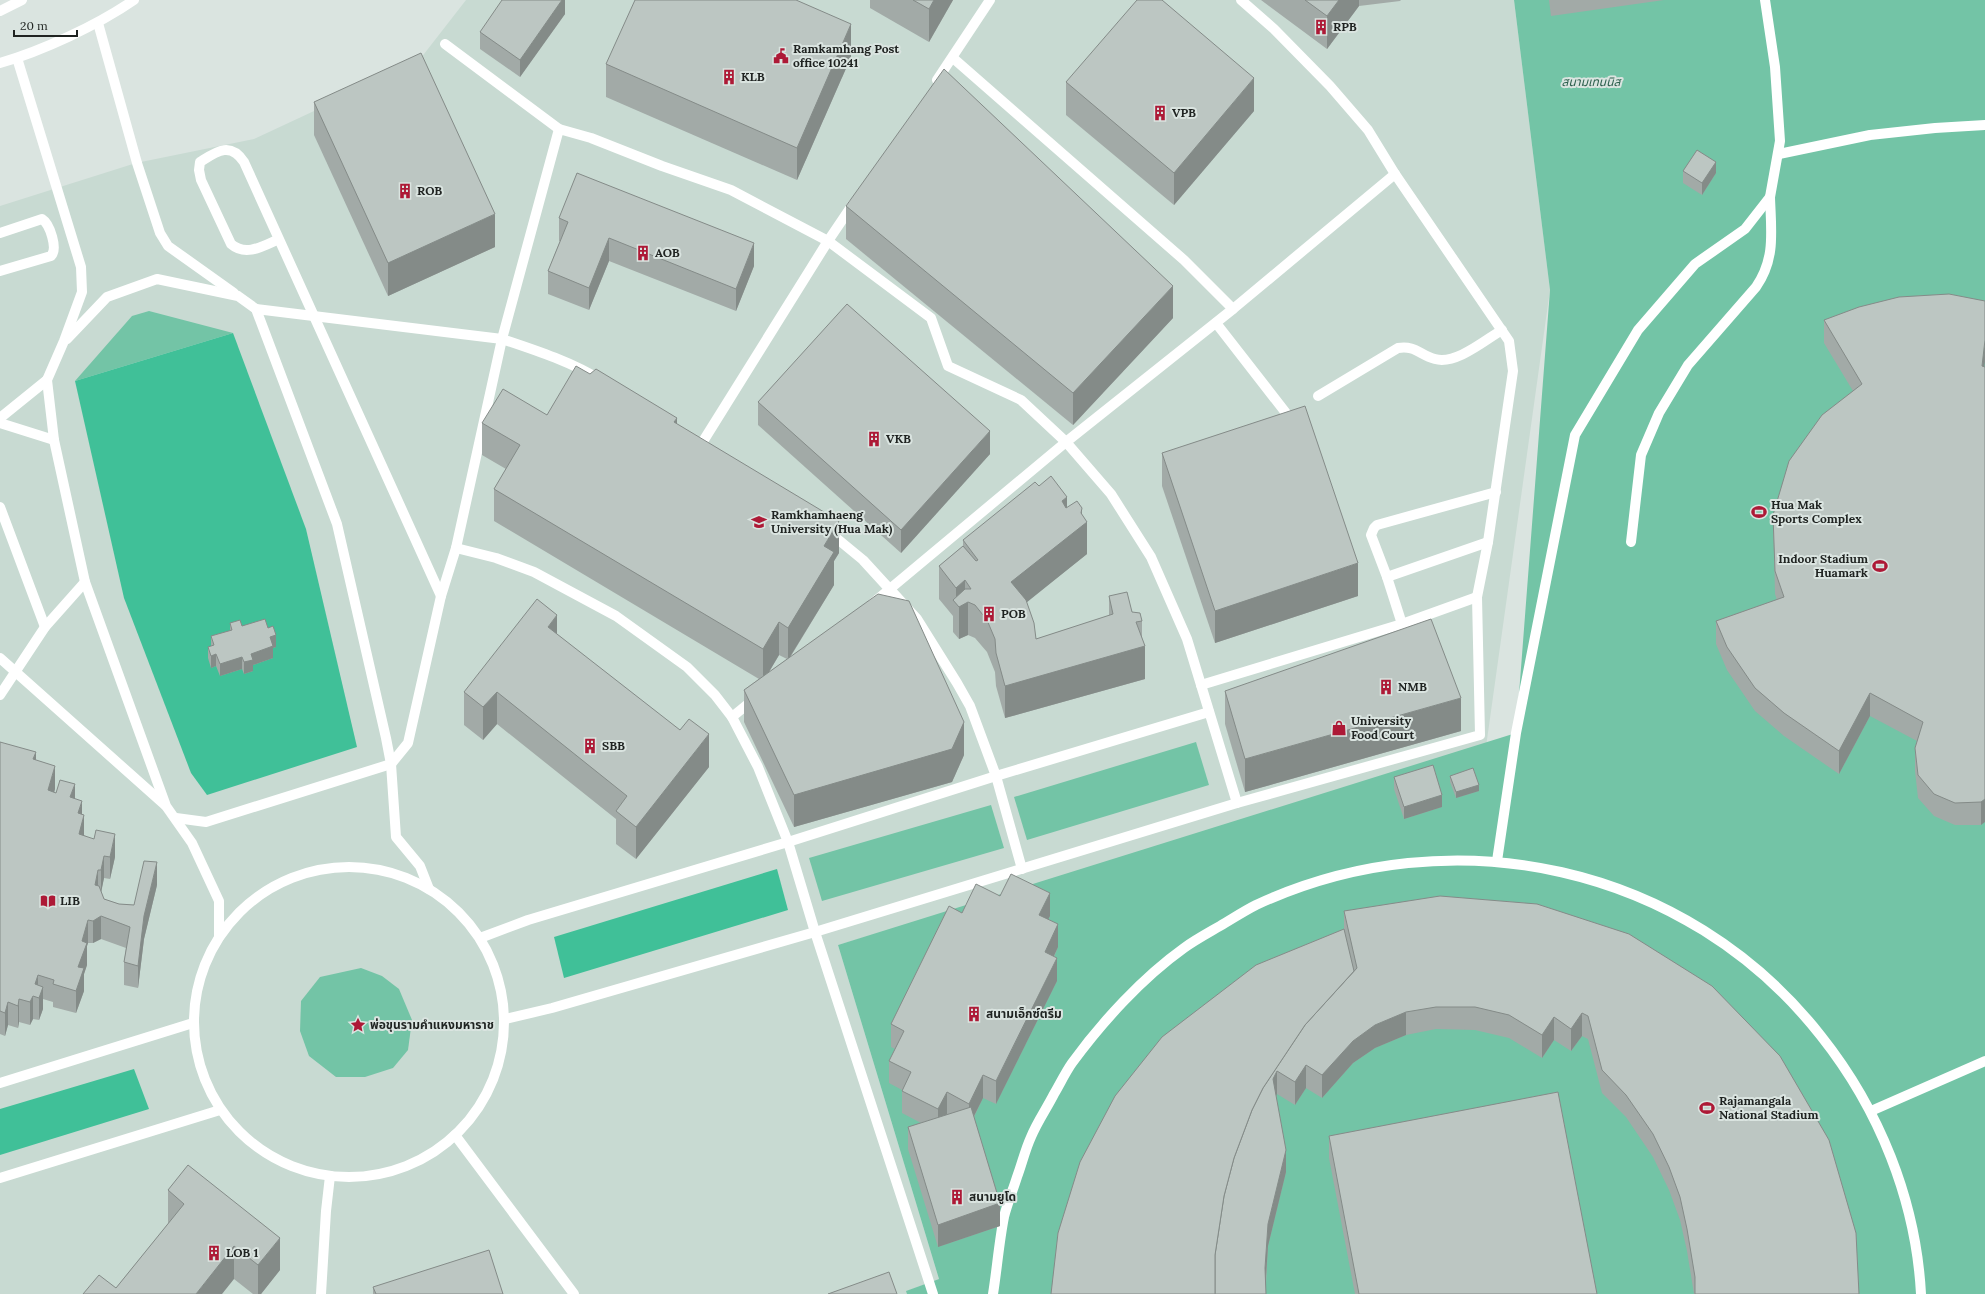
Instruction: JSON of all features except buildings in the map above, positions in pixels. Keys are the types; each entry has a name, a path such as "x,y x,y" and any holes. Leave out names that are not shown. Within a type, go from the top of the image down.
{"lane":[{"path":"0,11 22,0"},
{"path":"0,63 17,58 98,23 134,0"},
{"path":"930,90 953,58 990,0"},
{"path":"505,1019 552,1008 815,932 1237,803 1480,734 1477,596 1496,492 1513,371 1509,342 1395,174 1368,130 1330,86 1274,29 1241,0"},
{"path":"1630,542 1641,455 1659,413 1688,366 1756,287 1766,273 1771,241 1770,197 1779,154 1780,141 1775,67 1765,0"},
{"path":"98,23 138,170 160,233 168,246 256,309 502,339 529,348 591,374 611,386"},
{"path":"445,44 559,129 591,138 662,166 731,190 828,241 931,318 948,366 1022,400 1066,442 1111,494 1151,557 1187,639 1237,803"},
{"path":"0,418 47,380 64,342 82,292 81,266 17,58"},
{"path":"953,58 1184,260 1233,309"},
{"path":"1779,154 1870,135 1935,128 1985,125"},
{"path":"176,818 206,822 391,764 408,743 441,596 456,548 502,339 559,129"},
{"path":"278,239 250,250 237,250 231,244 200,180 198,170 200,162 219,150 234,152 240,156 314,316 441,596"},
{"path":"866,608 1066,442 1216,323 1395,174"},
{"path":"702,442 828,241 859,195"},
{"path":"1497,861 1516,734 1575,435 1638,330 1695,264 1745,228 1770,197"},
{"path":"0,232 42,219 48,225 53,250 51,256 0,271"},
{"path":"64,342 106,297 157,279 238,296"},
{"path":"256,309 338,524 391,764 396,837 420,866 429,889"},
{"path":"1216,323 1295,424"},
{"path":"1318,396 1398,348 1410,347 1434,359 1449,360 1459,357 1502,330"},
{"path":"47,380 54,440 85,582 166,806"},
{"path":"0,423 54,440"},
{"path":"1402,624 1387,577 1372,539 1371,534 1374,528 1496,492"},
{"path":"0,507 44,627"},
{"path":"822,526 863,560 891,588 917,619 957,683 970,706 996,776 1022,869"},
{"path":"1387,577 1488,542"},
{"path":"456,548 496,558 534,572 616,616 687,667 715,695 732,717 758,767 788,842 815,932 933,1294"},
{"path":"0,695 44,627 85,582"},
{"path":"1201,685 1402,624 1477,596"},
{"path":"0,658 166,806 176,818 192,843 219,901 219,937"},
{"path":"732,717 762,692"},
{"path":"480,938 528,920 788,842 996,776 1210,712"},
{"path":"993,1294 1004,1216 1030,1138 1070,1066 1122,1002 1184,948 1255,905 1332,876 1414,861 1497,861 1555,870 1611,885 1666,908 1716,938 1763,974 1805,1015 1841,1061 1871,1111 1896,1168 1912,1228 1921,1294"},
{"path":"351,867 395,874 429,889 457,910 480,938 498,977 505,1019 500,1062 483,1102 455,1135 418,1161 375,1175 330,1176 287,1165 256,1146 250,1142 220,1110 200,1069 193,1023 197,985 210,950 219,937 267,890 308,872 351,867"},
{"path":"0,1083 193,1023"},
{"path":"1871,1111 1985,1061"},
{"path":"0,1178 220,1110"},
{"path":"455,1135 574,1294"},
{"path":"321,1294 326,1211 330,1176"}],"shaded area":[{"name":"Ramkhamhaeng University (Hua Mak)","path":"466,0 1514,0 1550,290 1485,754 838,945 939,1279 907,1291 907,1294 0,1294 0,206 136,163 254,139 417,63"},
{"path":"233,333 306,529 357,747 207,795 191,773 124,598 75,381"},
{"path":"777,869 788,910 564,978 554,937"},
{"path":"134,1069 149,1109 0,1155 0,1109"}],"green space":[{"name":"Hua Mak Sports Complex","path":"1514,0 1985,0 1985,1294 907,1294 906,1291 939,1279 838,945 1516,733 1550,290"},
{"path":"149,311 233,333 75,381 132,316"},
{"path":"1196,742 1209,785 1027,840 1014,797"},
{"path":"991,805 1004,848 822,901 809,858"},
{"path":"361,968 382,976 399,989 412,1020 408,1050 393,1068 365,1077 336,1077 309,1056 300,1031 301,1001 320,977"}],"place":[{"name":"RPB","path":"1321,27"},
{"name":"Ramkamhang Post office 10241","path":"781,56"},
{"name":"KLB","path":"729,77"},
{"name":"VPB","path":"1160,113"},
{"name":"ROB","path":"405,191"},
{"name":"AOB","path":"643,253"},
{"name":"VKB","path":"874,439"},
{"name":"Hua Mak Sports Complex","path":"1759,512"},
{"name":"Ramkhamhaeng University (Hua Mak)","path":"759,522"},
{"name":"Indoor Stadium Huamark","path":"1880,566"},
{"name":"POB","path":"989,614"},
{"name":"NMB","path":"1386,687"},
{"name":"University Food Court","path":"1339,728"},
{"name":"SBB","path":"590,746"},
{"name":"LIB","path":"48,901"},
{"name":"สนามเอ็กซ์ตรีม","path":"974,1014"},
{"name":"พ่อขุนรามคำแหงมหาราช","path":"358,1025"},
{"name":"Rajamangala National Stadium","path":"1707,1108"},
{"name":"สนามยูโด","path":"957,1197"},
{"name":"LOB 1","path":"214,1253"}],"park label":[{"name":"สนามเทนนิส","path":"1591,82"}]}
